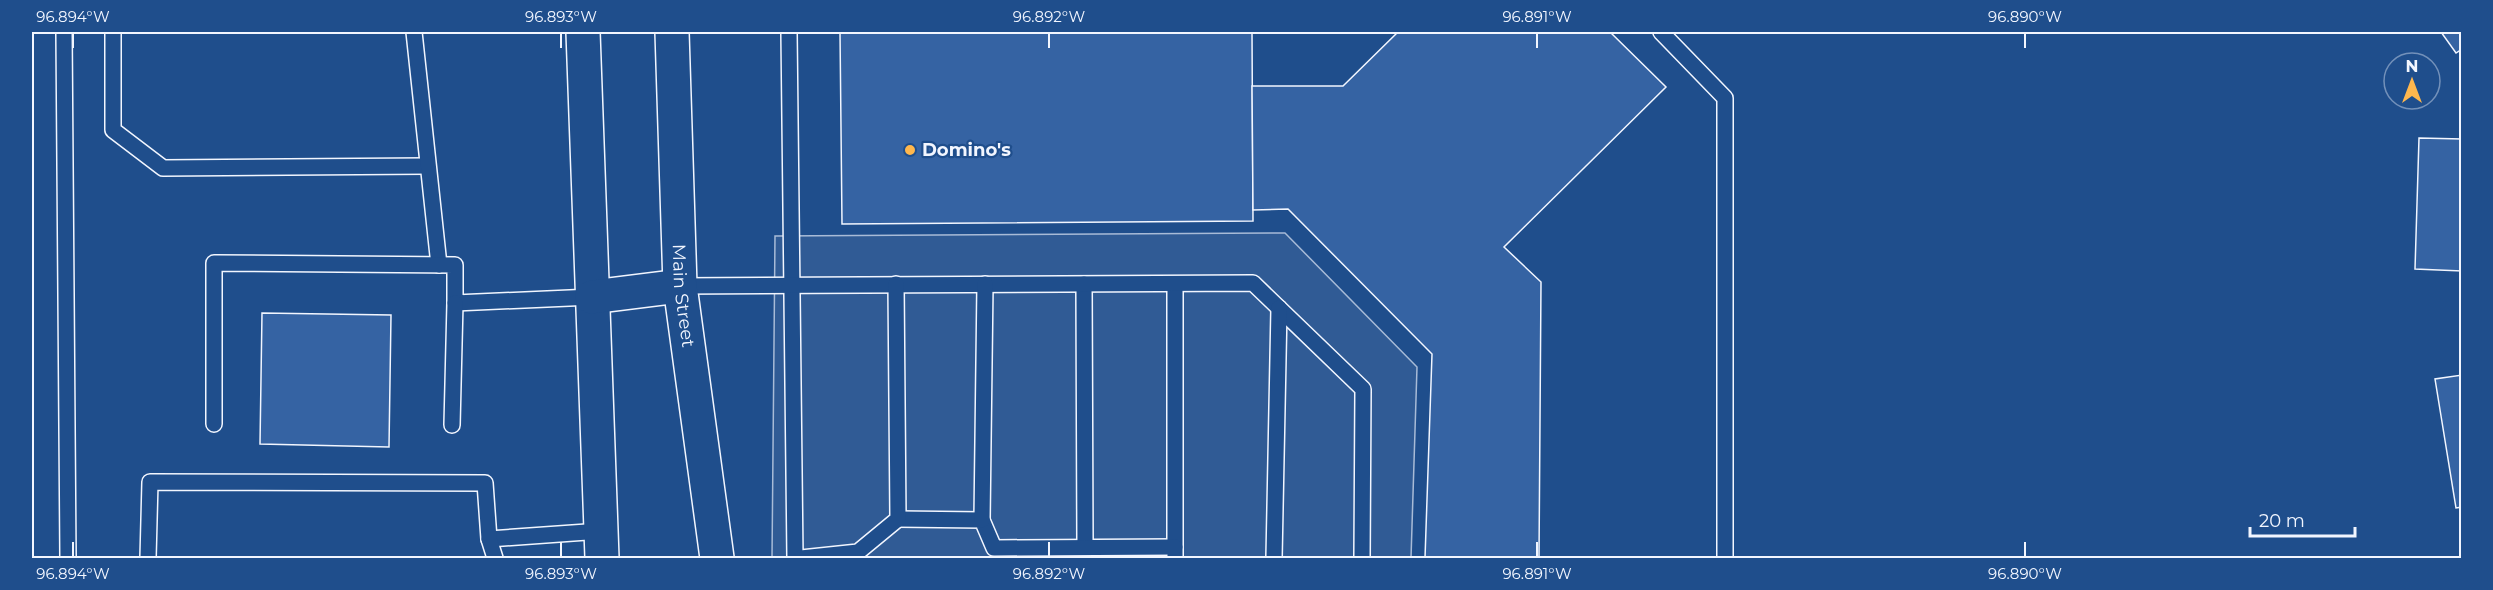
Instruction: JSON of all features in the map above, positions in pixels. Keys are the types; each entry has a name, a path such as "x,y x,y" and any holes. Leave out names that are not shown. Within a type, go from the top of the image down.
{"main road":[{"path":"583,32 601,545"},
{"name":"Main Street","path":"672,32 680,286 717,558"},
{"path":"592,297 680,286"}],"lane":[{"path":"64,32 68,558"},
{"path":"113,32 113,130 163,168 427,166"},
{"path":"414,32 438,265"},
{"path":"789,32 795,558"},
{"path":"1661,32 1725,98 1725,558"},
{"path":"214,424 214,263 455,265 452,425"},
{"path":"680,286 1253,283 1363,389 1362,558"},
{"path":"896,284 898,519"},
{"path":"985,284 982,520 994,553 1085,547 1175,553 1175,284"},
{"path":"1084,284 1085,547"},
{"path":"455,303 592,297"},
{"path":"1274,558 1279,308"},
{"path":"148,558 150,482 485,483 489,539 495,558"},
{"path":"801,558 858,552 898,519 982,520"},
{"path":"489,539 601,545"}],"shaded area":[{"path":"1285,233 1417,367 1411,558 772,558 775,236"}],"building":[{"path":"840,32 1252,32 1253,221 842,224"},
{"path":"1398,32 1610,32 1666,87 1504,247 1541,282 1539,558 1425,558 1432,354 1288,209 1253,210 1252,86 1343,86"},
{"path":"2441,32 2462,32 2462,49 2456,53"},
{"path":"2419,138 2462,139 2462,271 2415,269"},
{"path":"262,313 391,315 389,447 260,444"},
{"path":"2462,375 2462,507 2456,508 2435,379"}],"place":[{"name":"Domino's","path":"910,150"}]}
